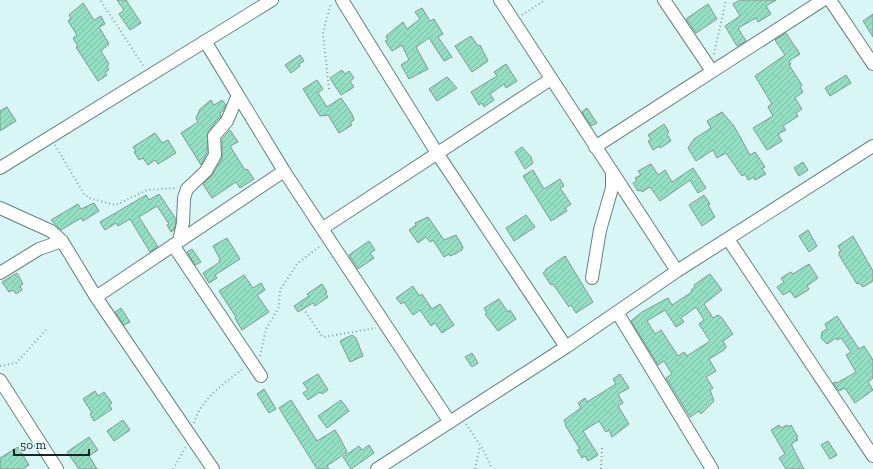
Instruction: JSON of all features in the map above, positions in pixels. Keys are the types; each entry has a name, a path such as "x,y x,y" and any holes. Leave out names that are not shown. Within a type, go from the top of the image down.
{"street":[{"path":"0,168 272,0"},
{"path":"342,0 437,153 566,347"},
{"path":"500,0 512,21 552,79 677,271"},
{"path":"664,0 711,70"},
{"path":"595,147 711,70 823,0"},
{"path":"830,0 873,64"},
{"path":"205,41 284,171 325,230 386,327 454,418"},
{"path":"325,230 437,153 552,79"},
{"path":"176,243 183,223 184,198 188,188 202,176 212,161 216,152 214,136 227,121 238,95"},
{"path":"380,468 454,418 566,347 677,271 873,146"},
{"path":"96,297 284,171"},
{"path":"592,278 600,230 612,188 612,173"},
{"path":"0,208 51,231 62,241 96,297 213,469"},
{"path":"728,239 873,456"},
{"path":"0,272 38,248 62,241"},
{"path":"176,243 261,376"},
{"path":"617,312 712,469"},
{"path":"0,380 57,469"}],"path":[{"path":"329,89 323,33 332,0"},
{"path":"512,21 545,0"},
{"path":"711,70 726,0"},
{"path":"101,1 150,76"},
{"path":"50,137 84,194 89,198 119,205 147,190 188,188"},
{"path":"173,469 192,438 194,422 200,407 210,395 262,353 266,329 279,307 280,290 297,264 320,245 325,230"},
{"path":"301,305 321,335 324,337 386,327"},
{"path":"0,366 16,363 46,330"},
{"path":"454,418 480,444 492,469"},
{"path":"475,469 480,444"},
{"path":"601,469 602,447"}],"building":[{"path":"117,0 126,0 141,23 130,30 119,14 124,10"},
{"path":"740,0 776,0 766,6 771,14 758,22 756,18 738,28 746,41 737,46 725,26 740,16 733,4"},
{"path":"83,3 94,20 101,16 105,24 99,27 109,44 101,51 109,64 107,66 109,70 105,72 107,75 98,81 76,47 78,46 73,38 77,35 68,21 71,18 69,15"},
{"path":"708,4 717,19 696,33 686,19"},
{"path":"422,8 430,21 434,19 443,34 438,37 452,57 444,61 429,38 416,47 428,69 409,79 401,65 409,60 402,45 392,51 385,41 388,40 386,36 403,22 407,29 420,19 415,12"},
{"path":"873,14 873,37 863,21"},
{"path":"786,33 800,54 789,61 791,64 789,65 802,85 800,87 803,92 795,98 802,109 796,113 798,116 783,126 786,130 778,134 782,141 767,150 753,128 773,116 768,107 772,104 755,76 785,55 775,40"},
{"path":"471,36 478,46 480,45 488,61 472,72 455,46"},
{"path":"300,55 304,61 291,73 285,65"},
{"path":"506,64 517,81 506,88 504,84 490,94 494,100 484,107 482,103 479,105 471,92 497,76 494,72"},
{"path":"342,70 345,74 349,71 354,78 350,81 354,87 341,95 330,78"},
{"path":"846,75 851,83 830,96 825,88"},
{"path":"447,77 457,88 437,101 429,89"},
{"path":"317,80 323,89 318,93 327,107 341,98 352,114 354,120 350,122 352,125 339,133 328,115 320,116 303,89"},
{"path":"211,100 214,105 222,100 226,105 220,113 221,117 215,122 208,132 207,153 201,165 181,133 198,122 196,118 200,109"},
{"path":"7,107 16,121 0,131 0,111"},
{"path":"587,108 597,123 591,126 582,112"},
{"path":"722,112 734,126 750,155 755,152 765,167 762,169 766,174 755,180 754,177 748,180 745,174 742,176 726,153 717,158 713,150 696,161 688,148 694,139 711,128 707,121"},
{"path":"664,124 669,132 667,134 671,141 660,148 659,146 653,150 648,141 651,139 648,135"},
{"path":"230,130 238,142 230,146 245,170 247,169 254,179 240,188 236,182 212,198 203,184 212,175 222,159 222,139"},
{"path":"155,133 162,143 168,140 176,153 158,164 155,160 148,165 143,158 139,160 133,147"},
{"path":"522,147 532,158 533,163 525,169 515,152"},
{"path":"803,162 808,170 799,176 794,168"},
{"path":"651,164 658,175 665,170 672,182 693,168 706,188 698,193 690,180 660,201 650,187 642,192 641,190 638,191 633,183 637,181 635,178 641,175 638,171"},
{"path":"533,170 544,189 560,179 564,186 560,188 571,204 565,208 567,211 551,221 523,176"},
{"path":"159,194 176,219 176,222 174,230 171,232 167,225 169,224 157,206 139,217 158,247 150,252 130,219 118,226 116,223 105,230 100,222 146,195 149,200"},
{"path":"704,195 710,204 708,205 715,217 702,226 689,205"},
{"path":"94,203 99,211 83,221 81,218 61,230 51,220 78,204 81,209"},
{"path":"526,215 535,227 514,241 506,228"},
{"path":"428,217 444,240 456,235 463,247 462,250 450,256 449,254 444,257 433,240 430,242 426,237 418,243 409,230 416,225 415,223"},
{"path":"808,230 817,246 809,252 799,236"},
{"path":"853,236 873,271 873,281 863,287 859,283 857,284 839,255 839,252 841,251 838,246"},
{"path":"227,238 240,259 215,275 217,278 209,283 203,273 220,262 220,259 213,246"},
{"path":"369,241 375,250 370,253 374,258 358,269 349,255"},
{"path":"192,249 201,262 195,265 187,252"},
{"path":"565,256 593,302 576,313 571,305 569,307 553,284 551,285 543,273"},
{"path":"809,264 818,278 807,286 809,289 795,298 790,291 783,295 777,287 784,282 781,278 791,272 793,274"},
{"path":"17,273 23,284 20,286 22,290 16,294 13,290 9,292 2,282"},
{"path":"710,274 722,290 704,304 713,318 718,315 722,318 733,334 723,341 726,347 724,350 709,359 716,371 706,377 713,388 710,390 714,401 701,414 699,411 690,417 666,378 672,374 664,361 658,365 631,321 642,312 668,298 672,305 692,292 691,290 695,287 694,285","holes":["696,307 704,320 699,324 710,341 687,356 684,352 678,356 661,330 655,334 647,321 665,310 676,327 684,322 681,318"]},
{"path":"244,275 253,288 261,283 265,290 257,295 269,312 242,330 235,318 236,317 219,291"},
{"path":"322,284 328,297 315,306 313,303 298,312 294,306 309,296 307,294"},
{"path":"413,286 419,296 422,294 432,309 440,304 454,325 442,333 435,323 431,326 420,310 413,315 404,302 401,304 396,298"},
{"path":"499,299 508,312 510,310 516,319 498,331 485,314 487,313 484,308"},
{"path":"121,308 130,322 124,325 115,312"},
{"path":"837,316 859,349 864,346 873,360 873,378 868,382 873,390 855,403 845,388 839,391 833,383 837,383 856,372 846,355 851,352 841,338 837,340 836,338 827,344 821,338 822,332 827,329 825,324"},
{"path":"352,335 356,338 363,356 350,362 340,341"},
{"path":"472,353 478,363 472,367 465,357"},
{"path":"318,374 328,390 322,394 320,392 308,400 303,393 308,390 303,383"},
{"path":"620,374 629,388 618,394 623,403 618,406 629,424 612,437 609,430 606,432 599,421 583,431 598,455 588,461 585,456 582,458 577,450 580,449 565,425 564,420 581,408 578,403 585,398 587,402 616,384 613,379"},
{"path":"264,389 276,409 269,413 257,394"},
{"path":"95,391 98,396 104,392 112,403 109,405 112,409 94,421 90,414 92,413 83,399"},
{"path":"291,400 317,441 335,430 340,438 347,452 327,466 329,469 317,469 279,408"},
{"path":"341,400 349,411 327,428 318,416"},
{"path":"123,420 130,430 114,441 107,431"},
{"path":"779,425 781,428 791,425 798,437 796,438 798,440 792,443 792,446 804,469 786,469 779,458 785,454 771,430"},
{"path":"89,437 98,450 89,456 97,469 79,469 67,452"},
{"path":"828,441 837,455 830,459 821,445"},
{"path":"369,445 374,453 351,469 343,457 359,446 362,450"},
{"path":"18,447 29,465 23,469 0,469 0,458"}]}
